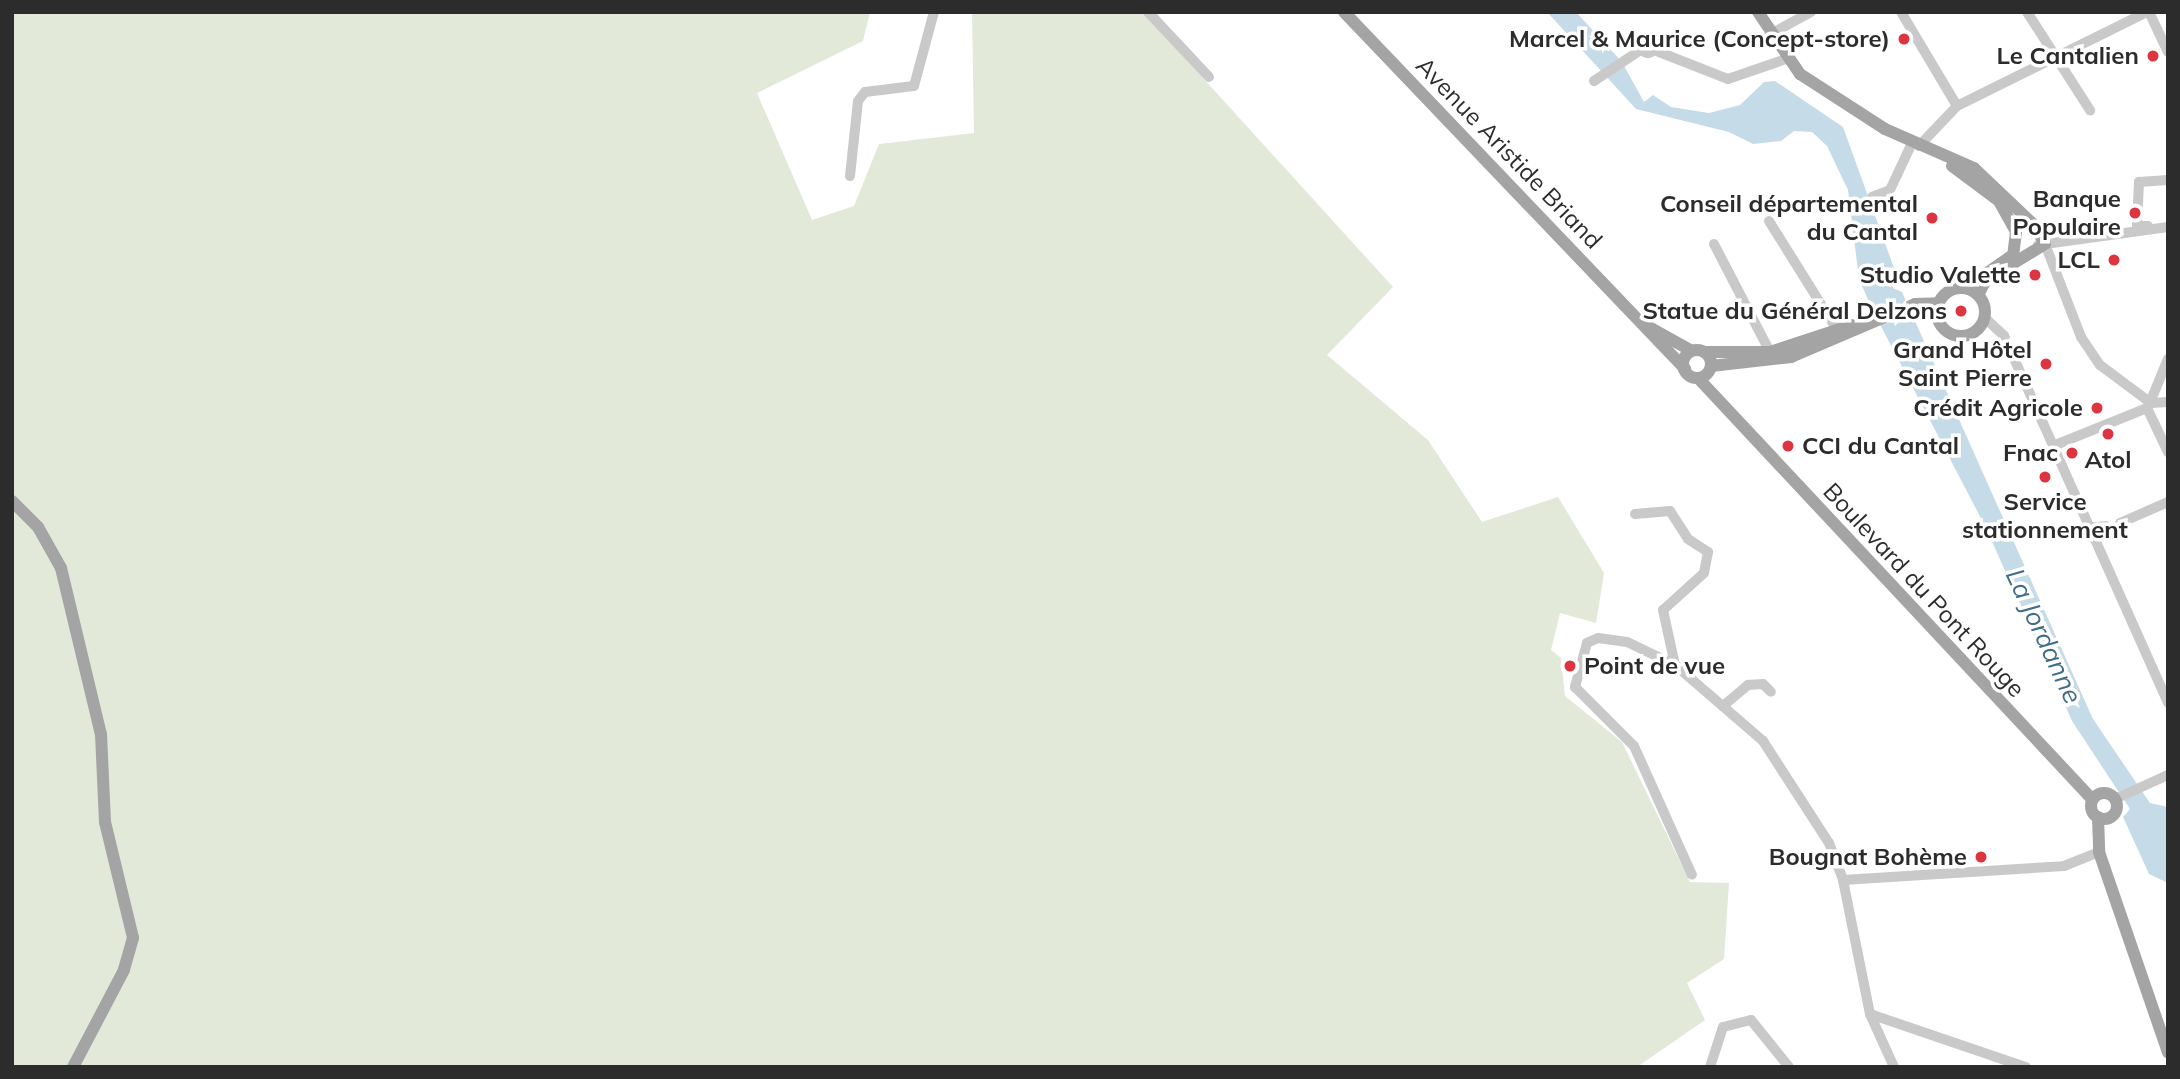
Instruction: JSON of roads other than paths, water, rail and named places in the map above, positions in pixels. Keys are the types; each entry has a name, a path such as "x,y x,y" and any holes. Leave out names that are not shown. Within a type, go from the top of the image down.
{"main road":[{"name":"Avenue Aristide Briand","path":"1344,12 1685,369"},
{"path":"1758,12 1769,35 1786,59 1815,86 1915,145 1999,201 2016,232 2013,255 1965,288 1950,291 1939,303 1940,324 1951,334 1972,334 1985,318 1978,295 1965,288"},
{"path":"1915,145 1993,181 2045,244 1986,280 1978,295"},
{"name":"Avenue Aristide Briand","path":"1711,366 1787,358 1915,303 1939,303"},
{"name":"Avenue Aristide Briand","path":"1644,324 1698,351 1770,352 1840,334"},
{"path":"1787,358 1801,344"},
{"path":"1685,369 1698,351 1711,366 1698,378"},
{"path":"1726,364 1770,352"},
{"name":"Boulevard du Pont Rouge","path":"1685,369 1698,378 2092,799"},
{"path":"12,501 38,527 61,568 101,734 105,822 133,938 124,970 73,1067"},
{"path":"2098,817 2114,813 2118,798 2104,792 2092,799 2098,817 2099,852 2168,1052"}],"street":[{"path":"850,176 858,101 865,92 914,86 934,12"},
{"path":"1148,12 1209,77"},
{"path":"1769,35 1811,12"},
{"path":"1901,12 1957,106"},
{"path":"2027,12 2090,110"},
{"path":"1872,197 1890,190 1915,145 1937,120 1957,106 2055,57 2148,12 2168,52"},
{"path":"1594,81 1624,56 1642,49 1654,50 1728,79 1786,59"},
{"path":"2168,180 2139,182 2137,226 2168,221"},
{"path":"1769,221 1840,334"},
{"path":"2013,255 2045,244 2168,227"},
{"path":"1714,244 1770,352"},
{"path":"2045,244 2081,337 2100,365 2149,405 2168,452"},
{"path":"1985,318 2004,336 2168,703"},
{"path":"2149,405 2168,359"},
{"path":"2053,446 2149,405 2168,402"},
{"path":"2120,523 2168,502"},
{"path":"1635,514 1670,511 1688,539 1708,552 1704,573 1663,610 1675,665"},
{"path":"2089,528 2105,526"},
{"path":"1692,874 1634,746 1575,687 1587,643 1598,638 1627,642 1675,665 1763,741 1829,844 1843,880 1870,1014 1894,1067"},
{"path":"1723,706 1748,685 1763,684 1771,692"},
{"path":"2118,798 2168,775"},
{"path":"1843,880 2064,866 2099,852"},
{"path":"1870,1014 2026,1067"},
{"path":"1710,1067 1723,1027 1751,1020 1789,1067"}],"water":[{"name":"La Jordanne","path":"1547,12 1576,12 1622,62 1644,102 1653,95 1671,107 1709,113 1740,105 1764,82 1775,81 1843,127 1894,268 1893,288 1902,292 2093,719 2150,803 2168,807 2168,883 2149,874 2123,817 2130,809 2072,721 1986,528 1873,311 1859,279 1848,190 1827,146 1812,132 1794,131 1781,141 1753,144 1729,132 1636,109"}],"place":[{"name":"Marcel & Maurice (Concept-store)","path":"1904,39"},
{"name":"Le Cantalien","path":"2153,56"},
{"name":"Banque Populaire","path":"2135,213"},
{"name":"Conseil départemental du Cantal","path":"1932,218"},
{"name":"LCL","path":"2114,260"},
{"name":"Studio Valette","path":"2035,275"},
{"name":"Statue du Général Delzons","path":"1961,311"},
{"name":"Grand Hôtel Saint Pierre","path":"2046,364"},
{"name":"Crédit Agricole","path":"2097,408"},
{"name":"Atol","path":"2108,434"},
{"name":"CCI du Cantal","path":"1788,446"},
{"name":"Fnac","path":"2072,453"},
{"name":"Service stationnement","path":"2045,477"},
{"name":"Point de vue","path":"1570,666"},
{"name":"Bougnat Bohème","path":"1981,857"}]}
